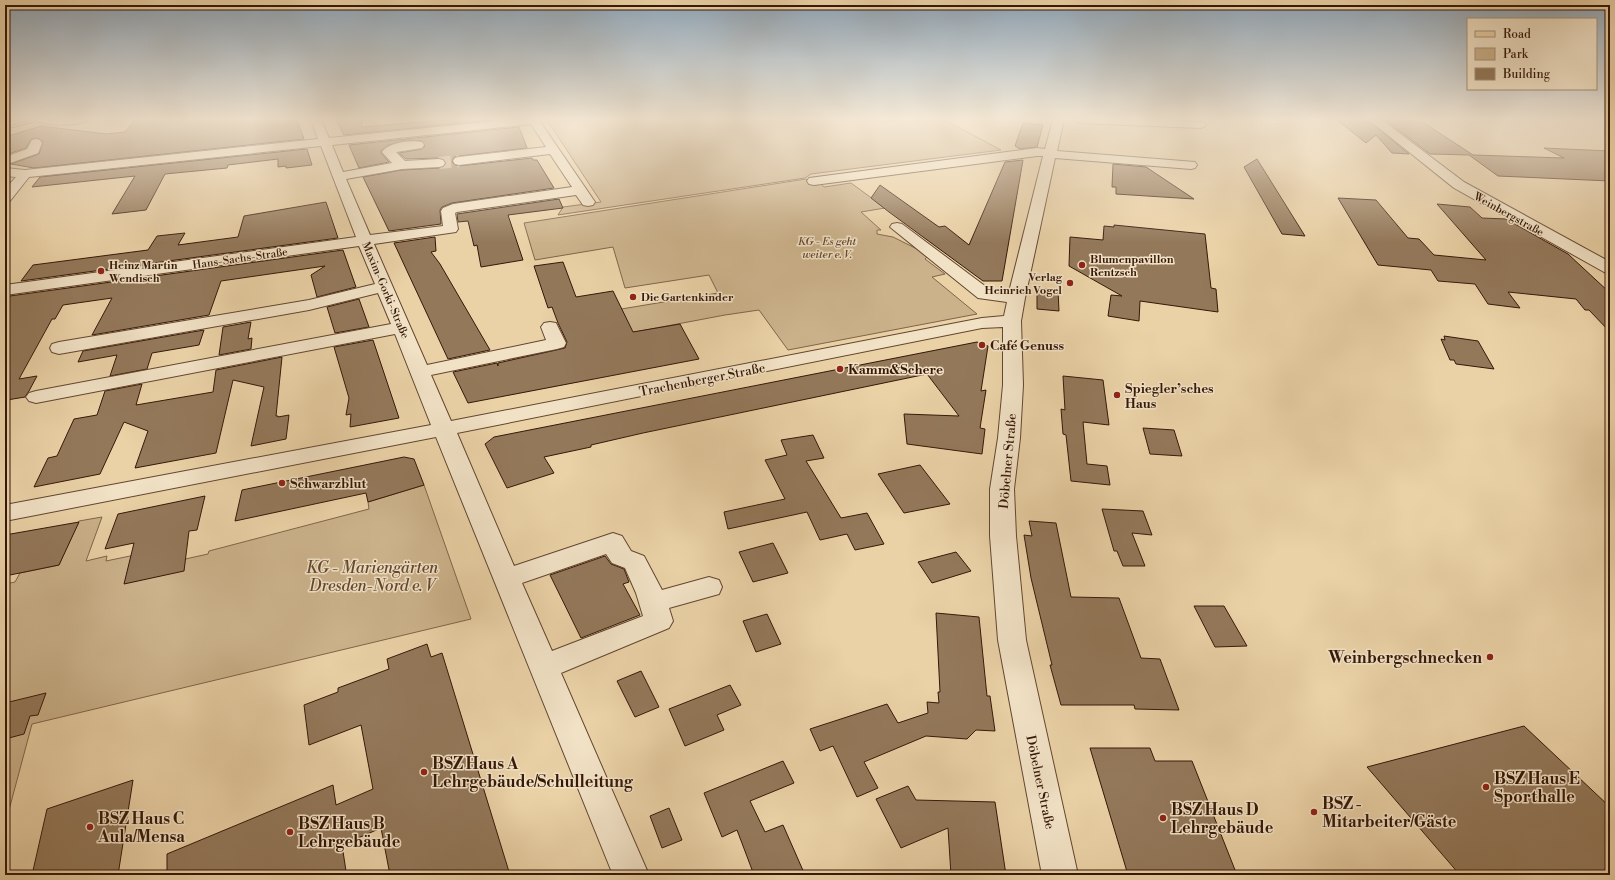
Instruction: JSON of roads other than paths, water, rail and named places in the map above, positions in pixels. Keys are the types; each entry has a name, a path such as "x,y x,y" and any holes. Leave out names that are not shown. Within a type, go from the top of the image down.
{"street":[{"path":"5,172 25,174 147,161"},
{"name":"Maxim-Gorki-Straße","path":"334,161 365,241 631,875"},
{"path":"398,161 402,165"},
{"name":"Hans-Sachs-Straße","path":"5,290 451,229 448,211 453,208 585,196 561,161"},
{"path":"814,181 967,161"},
{"name":"Döbelner Straße","path":"1048,161 1014,309 1013,385 1009,438 1002,489 1003,536 1011,632 1060,875"},
{"path":"1145,161 1191,165"},
{"name":"Weinbergstraße","path":"1430,161 1471,192 1610,269"},
{"path":"340,176 402,165 439,163"},
{"path":"5,198 25,174"},
{"path":"897,227 984,294 1014,309"},
{"path":"59,348 309,305 385,286"},
{"name":"Trachenberger Straße","path":"5,513 445,429 982,323 1014,309"},
{"path":"36,397 402,327"},
{"path":"420,372 557,343 550,327"},
{"path":"507,578 613,542 620,557 635,562 653,602 659,621 544,667"},
{"path":"653,602 709,587"}],"tunnel":[{"path":"439,163 458,161"}],"place":[{"name":"Blumenpavillon Rentzsch","path":"1082,265"},
{"name":"Heinz Martin Wendisch","path":"101,271"},
{"name":"Verlag Heinrich Vogel","path":"1070,283"},
{"name":"Die Gartenkinder","path":"633,297"},
{"name":"Café Genuss","path":"982,345"},
{"name":"Kamm&Schere","path":"840,369"},
{"name":"Spiegler’sches Haus","path":"1117,395"},
{"name":"Schwarzblut","path":"282,483"},
{"name":"Weinbergschnecken","path":"1490,657"},
{"name":"BSZ Haus A Lehrgebäude/Schulleitung","path":"424,772"},
{"name":"BSZ Haus E Sporthalle","path":"1486,787"},
{"name":"BSZ - Mitarbeiter/Gäste","path":"1314,812"},
{"name":"BSZ Haus D Lehrgebäude","path":"1163,818"},
{"name":"BSZ Haus C Aula/Mensa","path":"90,827"},
{"name":"BSZ Haus B Lehrgebäude","path":"290,832"}],"park label":[{"name":"KG - Es geht weiter e. V.","path":"827,247"},
{"name":"KG - Mariengärten Dresden-Nord e. V","path":"372,576"}]}
